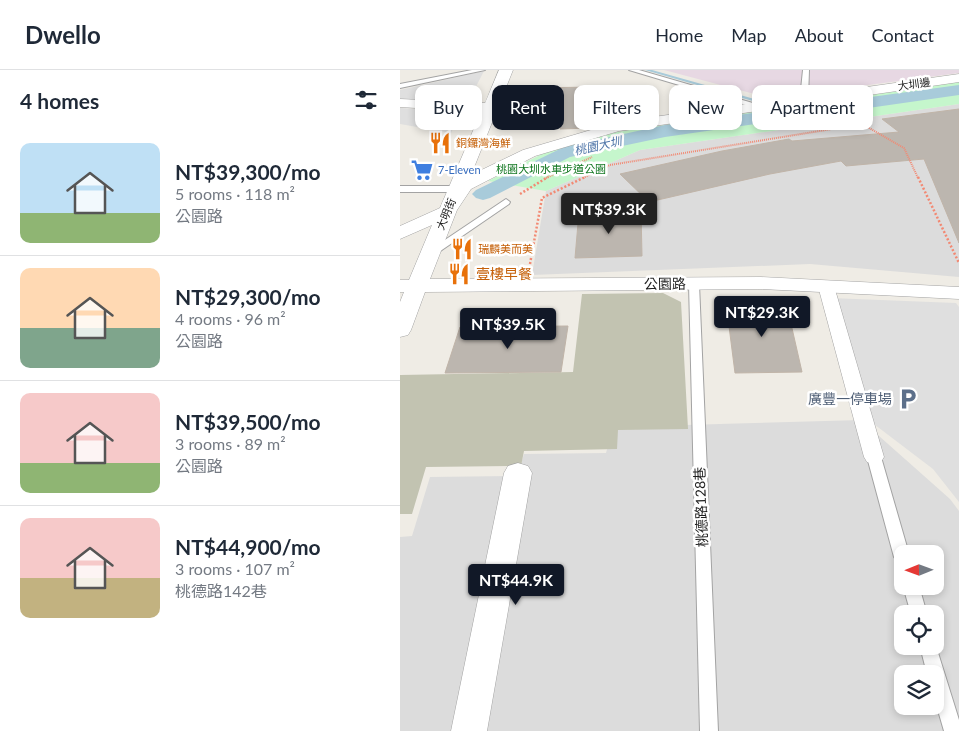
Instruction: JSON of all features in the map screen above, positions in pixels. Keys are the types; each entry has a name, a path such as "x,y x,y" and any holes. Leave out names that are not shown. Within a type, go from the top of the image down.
{"street":[{"name":"大明街","path":"400,330 409,286 429,255 506,70"},
{"name":"大圳邊","path":"873,91 959,78"},
{"path":"400,104 490,108"},
{"name":"大圳邊","path":"447,211 466,185 530,153 568,140 618,127 752,107"},
{"path":"400,233 447,211"},
{"name":"公園路","path":"409,286 526,287 761,283 959,293"},
{"path":"826,286 874,457"},
{"path":"468,731 518,473"}],"lane":[{"path":"400,86 482,70"},
{"path":"632,70 752,104"},
{"path":"805,85 806,70"},
{"path":"400,189 456,189"},
{"path":"429,255 506,202"},
{"name":"桃德路128巷","path":"694,284 709,731"},
{"path":"874,457 899,545"},
{"path":"931,655 953,731"}],"path":[{"path":"526,287 542,198 610,165 824,130"},
{"path":"872,130 904,148 959,263"},
{"path":"506,202 560,170 599,155"}],"shaded area":[{"path":"664,70 959,70 959,73 868,85 752,85 752,93 742,91 742,85 721,85"},
{"path":"484,71 477,85 422,85"},
{"path":"415,87 415,100 400,99 400,90"},
{"path":"959,104 959,277 810,264 532,275 546,191 640,150 779,130 873,130 873,116"},
{"path":"400,108 415,109 415,127 400,124"},
{"path":"434,130 452,130 451,133"},
{"path":"663,293 681,302 688,429 618,430 617,449 524,451 521,466 426,467 412,514 400,514 400,375 573,372 582,294"},
{"name":"廣豐一停車場","path":"830,298 956,303 959,307 959,502 933,469 862,415"},
{"path":"861,420 950,499 959,511 959,731 400,731 400,537 412,536 430,477 517,476 524,454 606,453 613,427"}],"green space":[{"name":"桃園大圳水車步道公園","path":"959,82 959,104 873,116 873,95"},
{"name":"桃園大圳水車步道公園","path":"752,112 752,130 779,130 640,150 546,191 488,181 544,153 617,132 659,130 659,126 669,124 669,130 742,130 742,114"}],"building":[{"path":"564,87 574,87 574,129 564,129"},
{"path":"959,109 959,243 924,159 846,166 841,161 770,174 649,202 620,174 722,151 789,139 792,141 899,132 882,119"},
{"path":"641,211 642,256 575,258 579,212"},
{"path":"786,302 802,372 735,373 726,303"},
{"path":"568,326 561,372 445,373 460,327"}],"waterway":[{"path":"647,70 752,99"},
{"name":"桃園大圳","path":"483,194 564,153 665,131 959,90"}],"place":[{"name":"銅鑼灣海鮮","path":"440,143"},
{"name":"7-Eleven","path":"422,170"},
{"name":"瑞麟美而美","path":"462,249"},
{"name":"壹樓早餐","path":"459,274"},
{"name":"廣豐一停車場","path":"908,399"}]}
